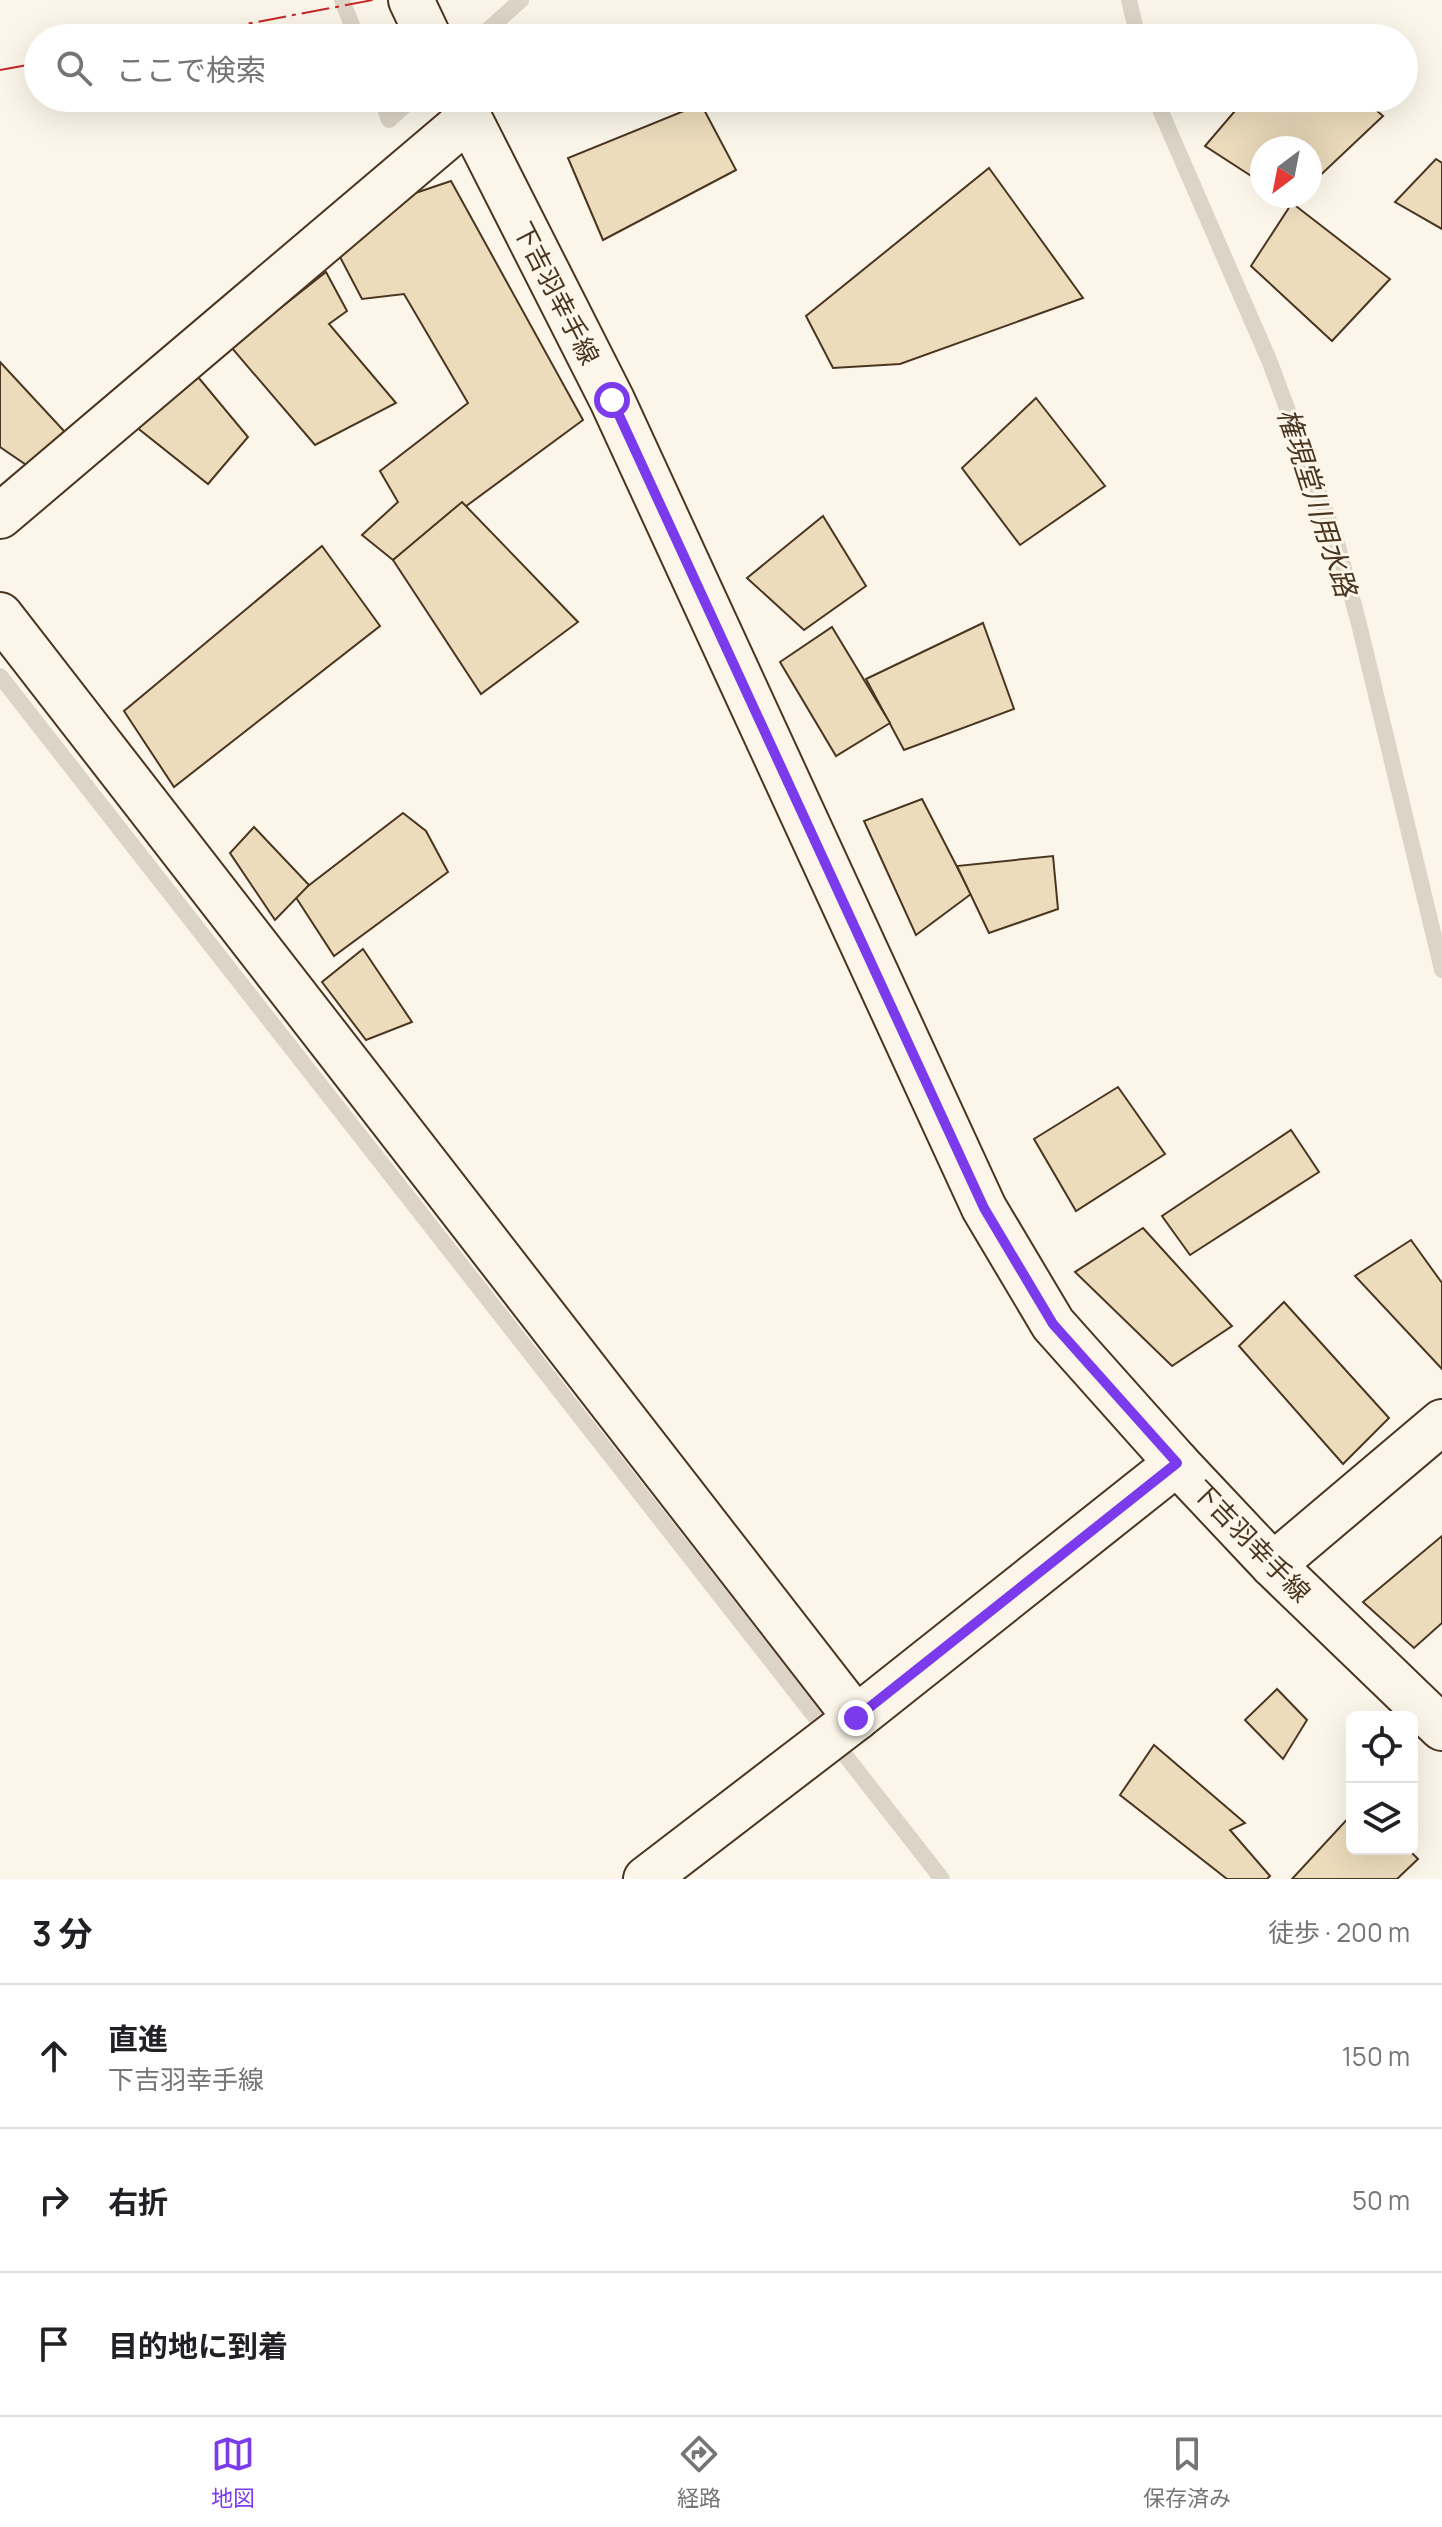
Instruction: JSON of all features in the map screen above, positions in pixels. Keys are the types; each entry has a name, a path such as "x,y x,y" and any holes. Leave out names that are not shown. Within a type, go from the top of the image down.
{"street":[{"path":"411,0 422,24"},
{"path":"0,516 459,112"},
{"name":"下吉羽幸手線","path":"466,112 612,400 984,1208 1053,1324 1273,1565 1442,1728"},
{"path":"0,615 856,1718"},
{"path":"1273,1565 1442,1422"},
{"path":"646,1879 856,1718 1177,1463"}],"building":[{"path":"681,112 705,112 736,170 603,240 568,158"},
{"path":"1234,112 1378,112 1383,116 1322,174 1322,136 1250,136 1250,175 1205,146"},
{"path":"1436,159 1442,163 1442,229 1395,202"},
{"path":"989,168 1083,298 900,364 833,368 806,316"},
{"path":"451,181 583,420 393,560 362,535 398,502 380,471 468,403 404,294 362,299 329,236 356,213"},
{"path":"1289,208 1298,208 1390,279 1332,341 1251,266"},
{"path":"326,272 347,311 329,324 396,403 315,445 231,347"},
{"path":"183,359 248,437 208,484 135,426"},
{"path":"0,362 64,431 44,477 0,447"},
{"path":"1036,398 1105,486 1020,545 962,468"},
{"path":"462,502 578,622 481,694 393,560"},
{"path":"823,516 866,586 804,630 747,578"},
{"path":"322,546 380,626 174,787 124,711"},
{"path":"983,623 1014,709 904,750 866,679"},
{"path":"832,627 890,723 836,756 780,662"},
{"path":"922,799 971,894 916,935 864,821"},
{"path":"403,813 426,831 448,872 334,956 295,896"},
{"path":"254,827 309,885 275,920 230,853"},
{"path":"1053,856 1058,909 989,933 957,866"},
{"path":"363,949 412,1022 366,1040 322,982"},
{"path":"1118,1087 1165,1154 1076,1211 1034,1139"},
{"path":"1291,1130 1319,1172 1190,1255 1162,1216"},
{"path":"1143,1228 1232,1326 1172,1366 1075,1272"},
{"path":"1411,1240 1442,1283 1442,1369 1355,1276"},
{"path":"1284,1302 1389,1418 1343,1464 1239,1346"},
{"path":"1442,1536 1442,1623 1414,1648 1363,1602"},
{"path":"1277,1689 1307,1720 1283,1759 1245,1720"},
{"path":"1154,1745 1245,1823 1230,1830 1270,1876 1267,1879 1227,1879 1120,1795"},
{"path":"1346,1820 1346,1855 1414,1855 1418,1859 1397,1879 1292,1879"}],"waterway":[{"path":"342,0 351,24"},
{"path":"494,24 521,0"},
{"name":"権現堂川用水路","path":"1129,0 1135,24"},
{"path":"386,112 389,120 398,112"},
{"name":"権現堂川用水路","path":"1161,112 1269,360 1336,539 1442,970"},
{"path":"0,676 942,1879"}],"power":[{"path":"246,24 373,0"},
{"path":"0,70 24,66"}],"route":[{"path":"612,400 984,1208 1053,1324 1177,1463 856,1718"}]}
